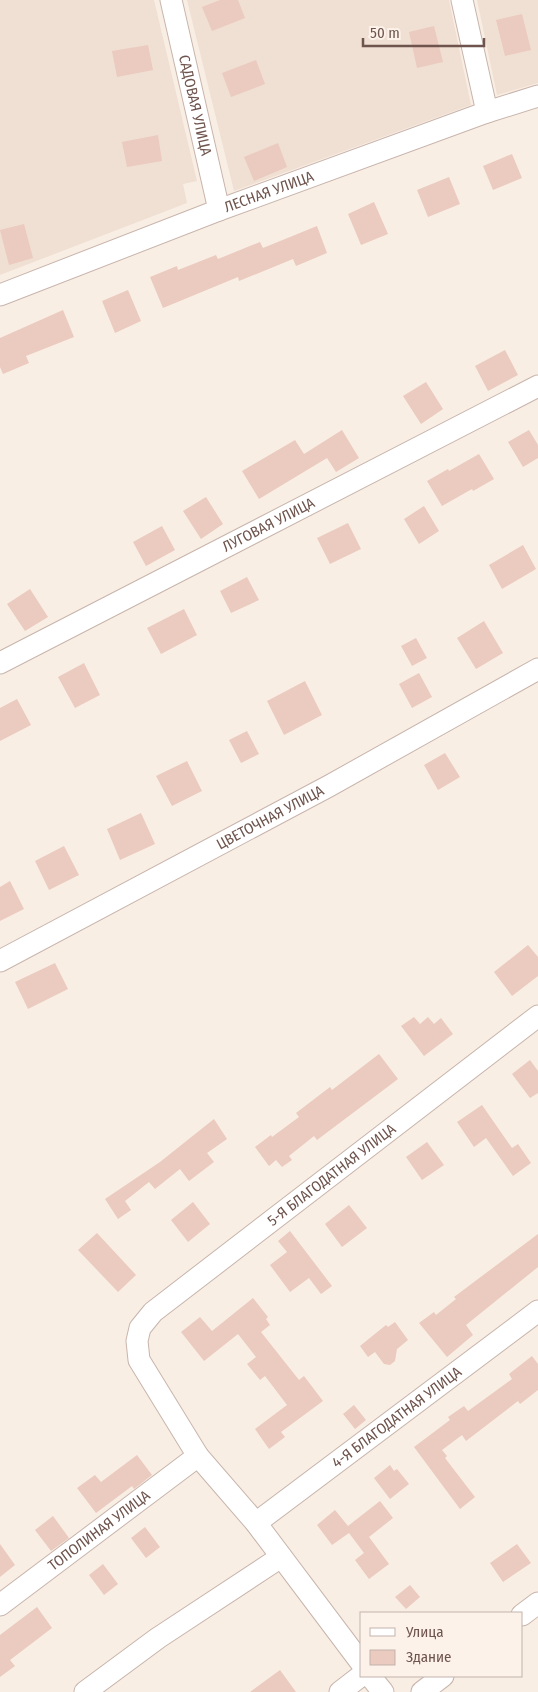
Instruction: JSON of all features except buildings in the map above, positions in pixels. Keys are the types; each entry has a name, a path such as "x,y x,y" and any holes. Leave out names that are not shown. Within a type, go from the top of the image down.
{"street":[{"name":"САДОВАЯ УЛИЦА","path":"171,0 219,210"},
{"path":"462,0 487,112"},
{"name":"ЛЕСНАЯ УЛИЦА","path":"0,295 219,210 487,112 538,96"},
{"name":"ЛУГОВАЯ УЛИЦА","path":"0,664 538,386"},
{"name":"ЦВЕТОЧНАЯ УЛИЦА","path":"0,961 329,786 538,669"},
{"name":"5-Я БЛАГОДАТНАЯ УЛИЦА","path":"198,1456 139,1360 137,1341 140,1328 153,1312 538,1016"},
{"name":"4-Я БЛАГОДАТНАЯ УЛИЦА","path":"256,1523 538,1311"},
{"path":"198,1456 256,1523 360,1661"},
{"name":"ТОПОЛИНАЯ УЛИЦА","path":"0,1605 198,1456"},
{"path":"86,1692 166,1633 281,1557"},
{"path":"523,1614 538,1603"},
{"path":"340,1692 360,1677"},
{"path":"371,1677 383,1692"},
{"path":"422,1692 442,1677"}],"shaded area":[{"path":"0,0 154,0 197,181 183,184 187,203 0,275"},
{"path":"187,0 449,0 471,105 234,191"},
{"path":"477,0 538,0 538,83 497,95"}]}
